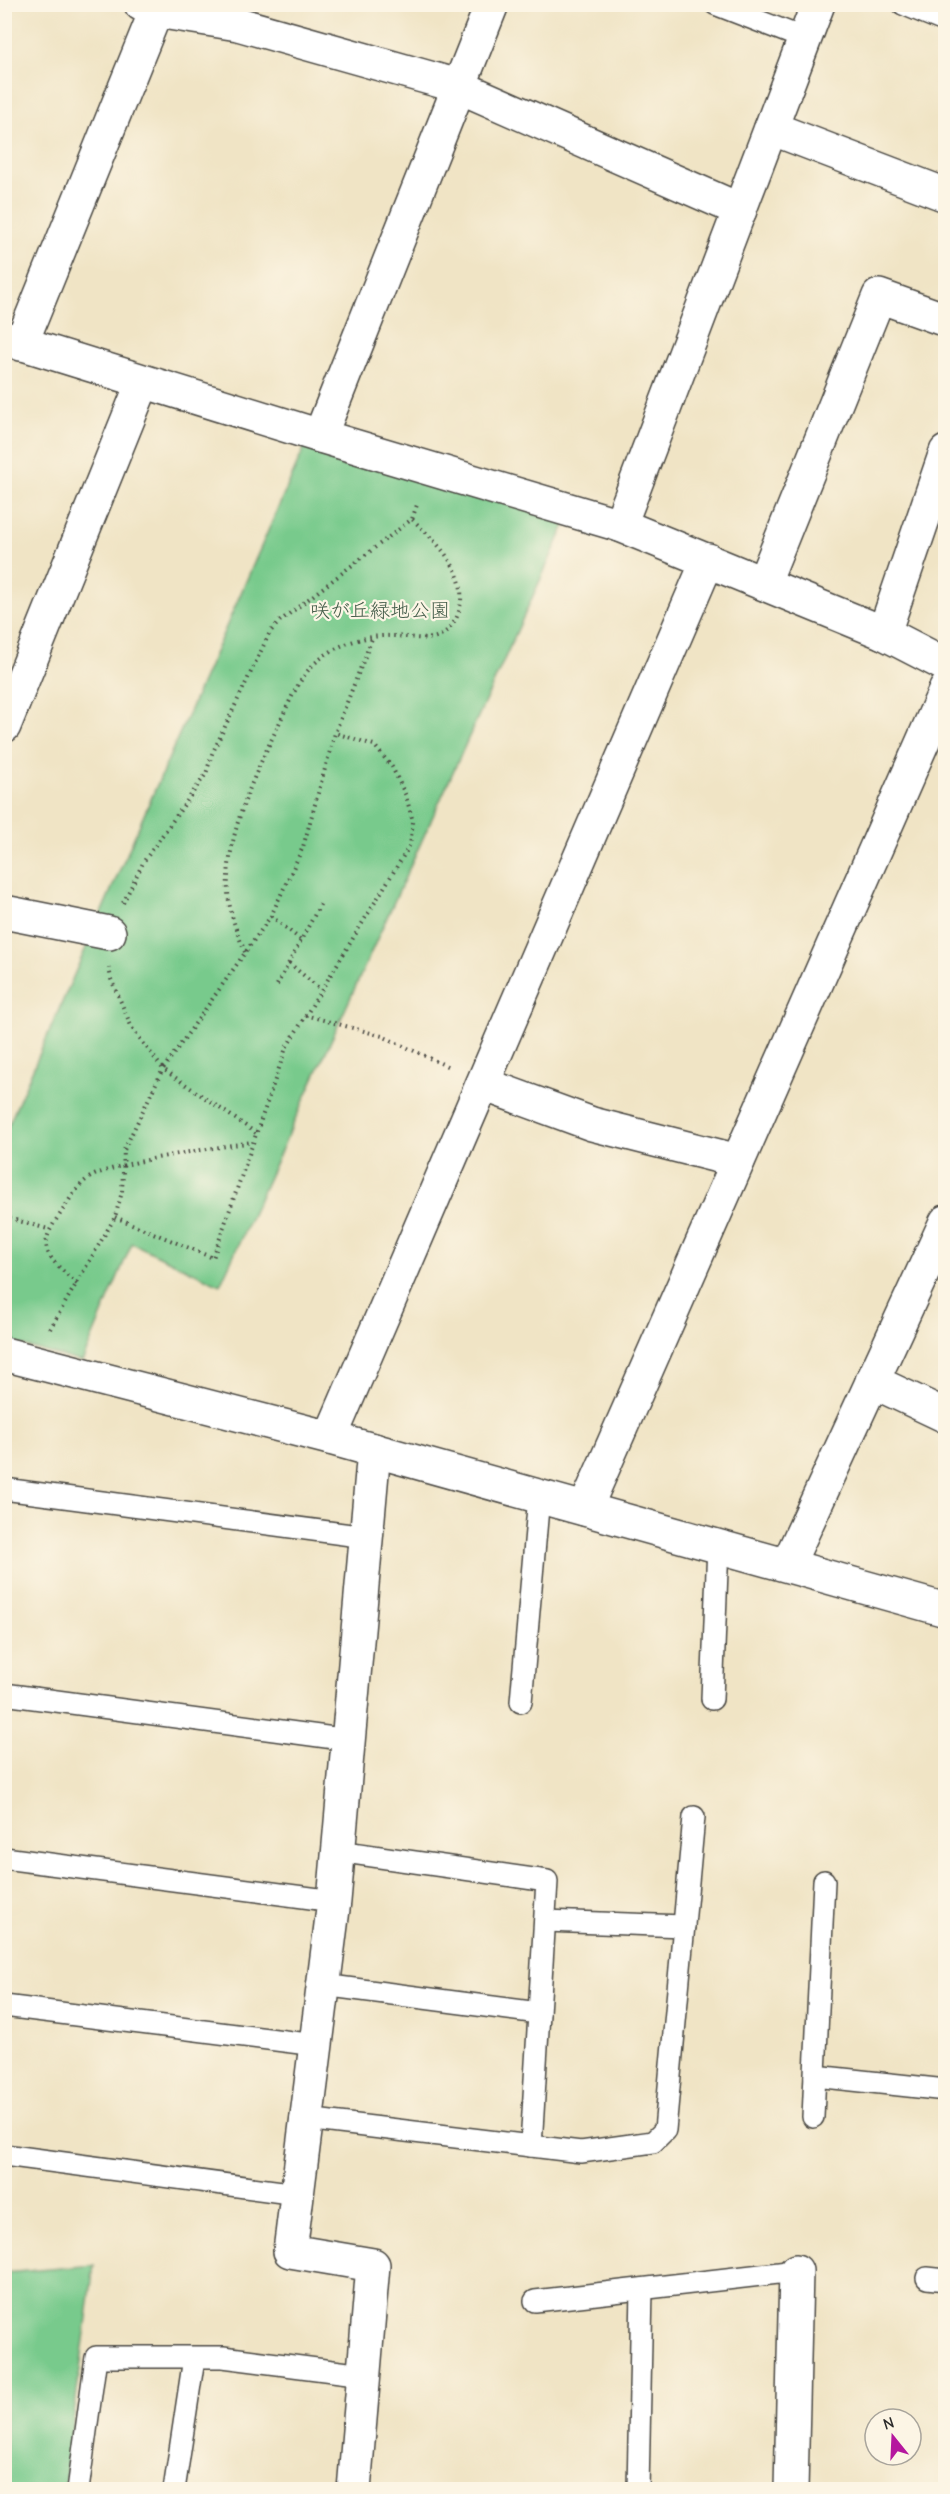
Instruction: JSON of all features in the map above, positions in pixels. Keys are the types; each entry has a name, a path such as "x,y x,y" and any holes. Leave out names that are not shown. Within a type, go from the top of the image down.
{"street":[{"path":"320,436 492,4"},
{"path":"620,525 818,4"},
{"path":"740,210 458,86 241,14 149,8 13,341 320,436 620,525 884,633 945,665"},
{"path":"771,128 945,195"},
{"path":"764,582 879,296 945,320"},
{"path":"4,726 143,382"},
{"path":"884,633 945,452"},
{"path":"330,1438 708,560"},
{"path":"585,1509 945,689"},
{"path":"4,912 109,933"},
{"path":"483,1084 592,1124 738,1161"},
{"path":"788,1564 945,1222"},
{"path":"18,1357 374,1450 788,1564 945,1610"},
{"path":"872,1381 945,1416"},
{"path":"354,2490 373,2265 290,2251 334,1901 374,1450"},
{"path":"791,2490 796,2271"}],"lane":[{"path":"715,4 805,39"},
{"path":"903,4 939,19"},
{"path":"4,1489 366,1537"},
{"path":"521,1702 539,1496"},
{"path":"712,1699 718,1545"},
{"path":"4,1694 349,1740"},
{"path":"306,2119 581,2152 653,2142 665,2130 694,1817"},
{"path":"338,1851 548,1881 531,2146"},
{"path":"4,1858 334,1901"},
{"path":"813,2117 824,1881"},
{"path":"545,1921 684,1926"},
{"path":"323,1985 539,2013"},
{"path":"4,2006 316,2045"},
{"path":"815,2076 945,2090"},
{"path":"4,2156 297,2194"},
{"path":"535,2301 796,2271"},
{"path":"638,2490 642,2289"},
{"path":"78,2490 96,2357 223,2357 364,2375"},
{"path":"174,2490 194,2358"}],"path":[{"path":"256,1133 163,1069 132,1028 111,979 108,956 109,933 144,861 206,774 212,754 270,632 280,621 412,519 424,467"},
{"path":"245,952 234,925 227,880 231,845 244,805 290,700 312,666 337,648 373,636 435,638 447,631 455,621 461,604 460,584 454,564 437,543 412,519"},
{"path":"18,1357 77,1284 115,1217 122,1192 124,1150 163,1069 271,916 303,847 335,733 373,636"},
{"path":"115,1217 213,1258 286,1048 410,845 412,822 406,796 392,767 374,745 335,733"},
{"path":"277,985 322,901"},
{"path":"271,916 301,940"},
{"path":"289,963 320,989"},
{"path":"305,1015 382,1036 483,1084"},
{"path":"77,1284 49,1257 46,1246 48,1229 86,1179 122,1166 253,1142"},
{"path":"4,1217 48,1229"}],"green space":[{"name":"咲が丘緑地公園","path":"306,444 567,521 220,1285 132,1243 82,1362 5,1341 5,1133"},
{"path":"94,2265 64,2489 5,2489 5,2273"}]}
